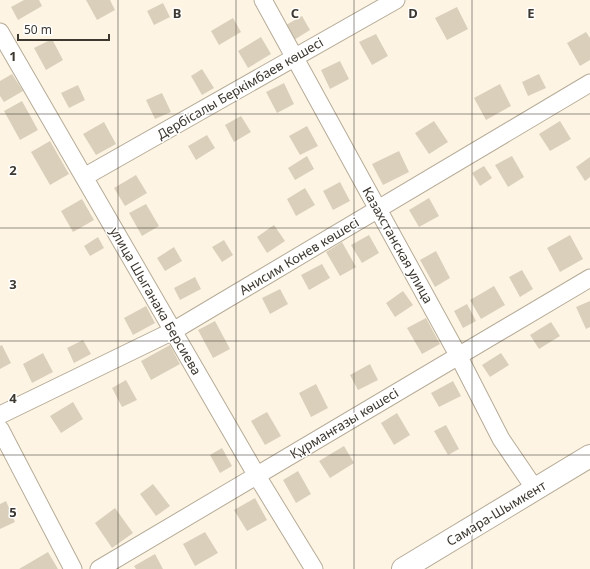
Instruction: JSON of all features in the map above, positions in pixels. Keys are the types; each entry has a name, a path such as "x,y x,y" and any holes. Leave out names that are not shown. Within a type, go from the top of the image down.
{"highway":[{"name":"Самара-Шымкент","path":"403,569 590,456"}],"street":[{"name":"Казахстанская улица","path":"263,0 458,355 502,439 536,489"},
{"name":"Дербісалы Беркімбаев көшесі","path":"84,177 396,0"},
{"name":"улица Шыганака Берсиева","path":"0,32 257,476 314,569"},
{"name":"Анисим Конев көшесі","path":"0,415 173,331 590,83"},
{"name":"Құрманғазы көшесі","path":"99,569 590,278"},
{"path":"0,429 74,569"}],"building":[{"path":"24,0 39,0 42,6 18,20 11,7"},
{"path":"86,0 110,0 115,10 97,20"},
{"path":"163,3 170,17 154,25 147,11"},
{"path":"457,7 468,29 447,40 435,18"},
{"path":"302,16 310,30 294,40 286,25"},
{"path":"233,18 241,32 219,45 211,31"},
{"path":"586,32 590,38 590,60 580,66 567,43"},
{"path":"376,34 388,56 372,65 359,42"},
{"path":"261,37 271,54 248,68 238,51"},
{"path":"52,39 63,60 46,70 34,48"},
{"path":"340,61 349,79 330,89 321,70"},
{"path":"202,69 214,88 202,95 191,76"},
{"path":"12,74 23,91 4,102 0,96 0,81"},
{"path":"539,74 546,88 528,96 522,82"},
{"path":"284,83 294,104 277,113 266,92"},
{"path":"500,84 511,106 486,120 474,98"},
{"path":"78,85 85,100 69,108 61,93"},
{"path":"162,93 171,112 155,119 146,100"},
{"path":"22,101 38,130 20,140 4,111"},
{"path":"241,116 251,132 234,142 225,125"},
{"path":"434,121 448,142 429,154 415,133"},
{"path":"560,121 571,139 550,151 539,134"},
{"path":"104,122 116,144 96,155 83,134"},
{"path":"307,126 318,146 300,155 289,136"},
{"path":"207,135 215,148 196,160 188,146"},
{"path":"50,141 69,174 50,185 31,152"},
{"path":"399,151 409,172 383,185 372,164"},
{"path":"307,156 314,169 295,180 288,168"},
{"path":"512,156 524,177 508,187 495,165"},
{"path":"590,157 590,177 585,181 576,167"},
{"path":"484,166 492,178 480,186 472,173"},
{"path":"136,175 147,193 125,206 114,188"},
{"path":"340,182 350,201 333,210 323,191"},
{"path":"305,188 315,205 296,216 287,199"},
{"path":"429,198 439,216 419,227 409,210"},
{"path":"82,199 94,220 73,232 61,211"},
{"path":"146,204 159,226 142,236 129,213"},
{"path":"274,225 285,241 267,253 257,237"},
{"path":"369,235 379,253 362,263 351,245"},
{"path":"570,235 583,259 560,272 547,248"},
{"path":"98,237 104,248 90,256 84,246"},
{"path":"224,240 233,255 222,262 212,247"},
{"path":"342,242 356,267 340,276 326,252"},
{"path":"174,247 182,261 165,271 157,258"},
{"path":"436,251 450,278 435,287 420,260"},
{"path":"322,264 330,278 309,290 301,275"},
{"path":"522,270 533,289 520,297 509,277"},
{"path":"195,277 201,289 180,300 174,288"},
{"path":"494,286 505,305 481,319 470,300"},
{"path":"280,289 288,304 270,314 262,298"},
{"path":"403,291 413,305 395,317 386,303"},
{"path":"590,301 590,327 586,329 576,307"},
{"path":"467,304 476,321 463,328 454,311"},
{"path":"146,306 155,323 133,335 124,318"},
{"path":"426,318 440,344 422,354 407,328"},
{"path":"215,321 230,349 213,358 198,330"},
{"path":"551,322 560,336 539,349 530,335"},
{"path":"83,340 91,354 74,363 67,348"},
{"path":"2,345 11,363 0,369 0,346"},
{"path":"170,345 180,364 151,380 141,361"},
{"path":"43,353 53,372 32,383 23,364"},
{"path":"501,353 509,365 490,377 482,365"},
{"path":"370,364 378,380 358,390 350,375"},
{"path":"126,380 137,400 122,407 112,388"},
{"path":"453,381 461,396 439,407 431,393"},
{"path":"316,384 328,408 311,417 299,393"},
{"path":"73,402 83,419 61,433 50,416"},
{"path":"267,412 281,436 265,445 251,421"},
{"path":"397,413 410,435 394,445 381,423"},
{"path":"446,425 459,449 448,455 434,431"},
{"path":"344,446 354,463 330,478 319,461"},
{"path":"222,448 232,466 220,473 210,455"},
{"path":"298,471 311,494 296,503 283,480"},
{"path":"153,484 170,506 156,516 140,494"},
{"path":"255,498 267,520 247,531 234,510"},
{"path":"6,501 15,522 0,529 0,504"},
{"path":"115,508 133,533 112,548 95,523"},
{"path":"205,532 218,553 195,566 183,544"},
{"path":"48,552 58,569 19,569"},
{"path":"155,554 163,569 136,569 134,566"}]}
